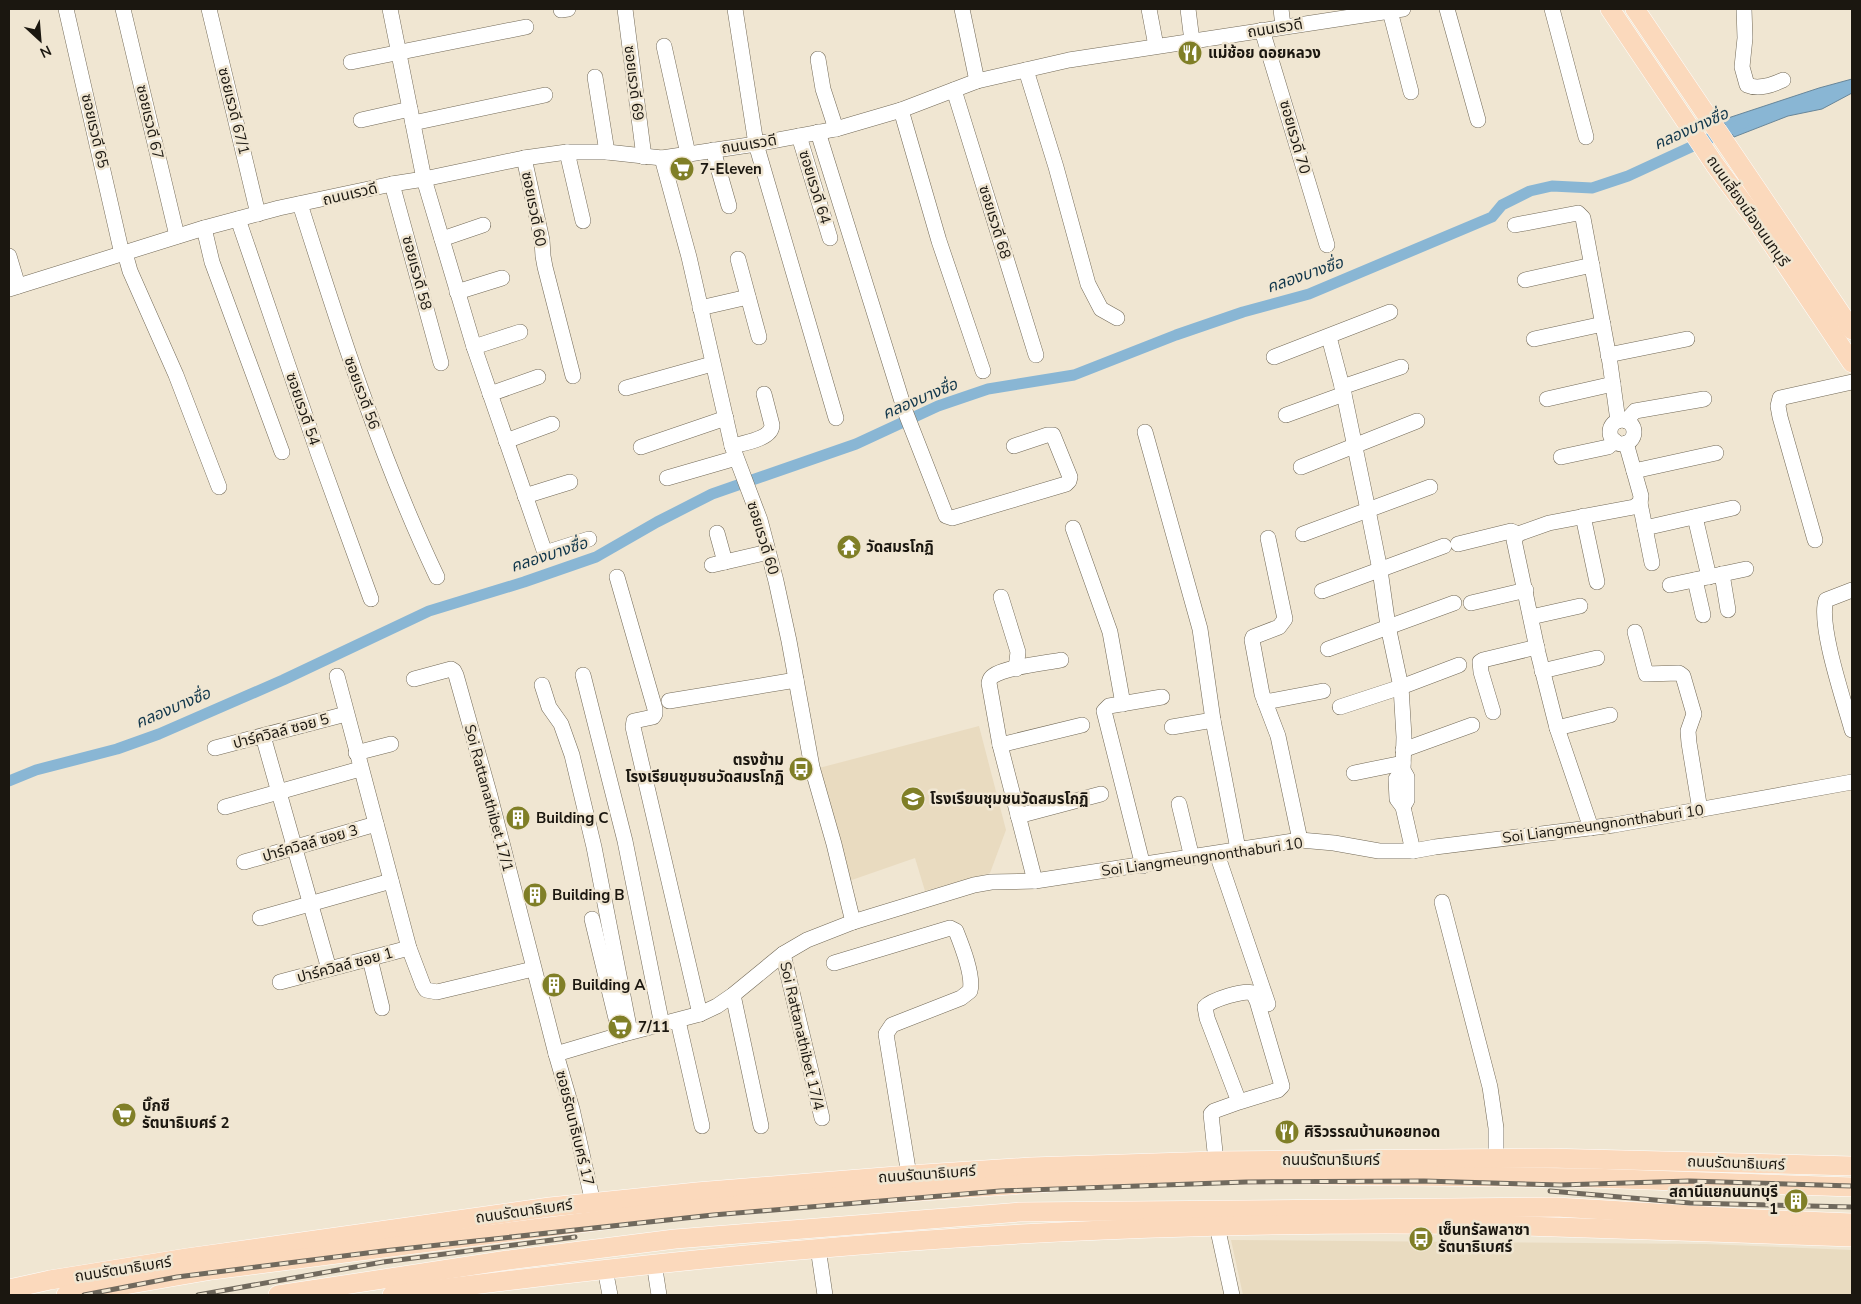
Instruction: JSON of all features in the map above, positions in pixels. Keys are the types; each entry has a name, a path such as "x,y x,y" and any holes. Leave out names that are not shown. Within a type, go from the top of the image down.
{"main road":[{"name":"ถนนเลี่ยงเมืองนนทบุรี","path":"1610,9 1852,363"},
{"name":"ถนนเลี่ยงเมืองนนทบุรี","path":"1635,9 1852,330"},
{"name":"ถนนรัตนาธิเบศร์","path":"9,1289 50,1280 214,1254 550,1206 909,1175 1031,1167 1292,1160 1547,1158 1852,1166"},
{"path":"1156,1176 1292,1160"},
{"name":"ถนนรัตนาธิเบศร์","path":"66,1295 212,1270 666,1212 805,1199 1156,1176 1311,1175 1590,1178 1852,1187"},
{"path":"697,1192 805,1199"},
{"path":"1407,1208 1491,1225"},
{"path":"278,1295 508,1260 674,1238 1020,1212 1556,1208 1852,1223"},
{"path":"775,1252 872,1224"},
{"path":"392,1295 604,1269 818,1248 996,1235 1217,1226 1491,1225 1852,1236"}],"street":[{"name":"ซอยเรวดี 65","path":"66,9 124,254 180,384 219,487"},
{"name":"ซอยเรวดี 67","path":"123,9 177,236"},
{"name":"ซอยเรวดี 67/1","path":"209,9 258,214"},
{"path":"390,9 424,180 474,347 545,553 588,539"},
{"name":"ซอยเรวดี 69","path":"625,9 644,157"},
{"path":"735,9 756,144 836,418"},
{"path":"962,9 977,81"},
{"path":"1149,9 1156,46"},
{"path":"1188,9 1192,40"},
{"path":"1281,9 1283,26"},
{"path":"1447,9 1478,120"},
{"path":"1552,9 1586,137"},
{"path":"1744,9 1745,38 1742,67 1747,85 1753,88 1771,86 1783,80"},
{"name":"ถนนเรวดี","path":"13,288 238,218 392,184 424,180 524,158 567,152 607,152 662,158 756,144 836,128 901,110 977,81 1092,56 1262,30 1319,15 1396,10"},
{"path":"1396,10 1411,92"},
{"path":"351,62 526,27"},
{"name":"ซอยเรวดี 70","path":"1262,30 1326,245"},
{"path":"664,46 688,154"},
{"path":"818,59 823,89 836,128"},
{"path":"1026,70 1056,168 1088,284 1101,309 1117,318"},
{"path":"595,77 607,152"},
{"name":"ซอยเรวดี 68","path":"954,90 1036,355"},
{"path":"361,120 411,116 545,95"},
{"path":"901,110 939,242 983,371"},
{"path":"818,132 905,411 945,514 952,518 1069,482 1070,477 1053,435 1046,435 1014,446"},
{"name":"ซอยเรวดี 64","path":"800,136 830,238"},
{"path":"713,150 729,206"},
{"path":"567,152 583,221"},
{"name":"ซอยเรวดี 60","path":"524,158 542,240 545,267 573,376"},
{"name":"ซอยเรวดี 60","path":"662,158 687,250 734,452 760,520 789,640 812,767 834,844 853,922"},
{"name":"ซอยเรวดี 58","path":"392,184 441,363"},
{"name":"ซอยเรวดี 56","path":"300,204 353,369 410,516 437,577"},
{"path":"1515,225 1578,213 1583,218 1613,384 1622,421"},
{"name":"ซอยเรวดี 54","path":"238,218 370,599"},
{"path":"442,239 483,225"},
{"path":"204,228 212,262 282,452"},
{"path":"9,256 13,288"},
{"path":"738,258 759,337"},
{"path":"1525,280 1592,265"},
{"path":"457,292 502,278"},
{"path":"700,308 748,297"},
{"path":"1274,357 1390,312"},
{"path":"1534,339 1602,324"},
{"path":"474,347 520,332"},
{"path":"1329,337 1343,390 1368,510 1380,570 1388,626 1401,687 1403,761 1396,779 1398,799 1403,807 1413,851"},
{"path":"1608,355 1687,339"},
{"path":"626,388 712,364"},
{"path":"1286,415 1401,367"},
{"path":"490,394 538,377"},
{"path":"1815,540 1778,406 1780,398 1852,382"},
{"path":"1547,399 1613,384"},
{"path":"667,478 734,452 769,434 772,430 764,394"},
{"path":"1652,563 1640,502 1641,496 1634,472 1620,442 1610,434 1610,430 1612,426 1635,412 1704,399"},
{"path":"640,446 726,418"},
{"path":"1301,467 1417,421"},
{"path":"1561,457 1633,438 1634,430 1630,423 1622,421"},
{"path":"506,441 552,424"},
{"path":"1145,432 1200,629 1213,720 1238,849"},
{"path":"1634,472 1716,453"},
{"path":"525,496 570,482"},
{"path":"1303,534 1430,487"},
{"path":"1591,828 1557,728 1542,671 1514,540 1518,534 1549,522 1634,507 1640,502"},
{"path":"1645,528 1733,508"},
{"path":"1583,516 1597,582"},
{"path":"1696,517 1709,577 1728,610"},
{"path":"1073,528 1110,632 1123,704"},
{"path":"1322,591 1451,545 1512,531 1518,534"},
{"path":"716,533 719,563 768,552"},
{"path":"1268,538 1285,620 1279,627 1254,637 1252,640 1265,702 1278,736 1300,840"},
{"path":"1670,585 1746,569"},
{"path":"617,577 655,710 653,716 634,721 634,727 700,1014"},
{"path":"1703,615 1709,577"},
{"path":"1471,603 1526,590"},
{"path":"1852,590 1826,600 1824,607 1828,641 1852,730"},
{"path":"1001,597 1018,652 1016,668"},
{"path":"1328,649 1454,603"},
{"path":"1531,616 1580,606"},
{"path":"1635,632 1646,674 1679,673 1683,676 1694,714 1688,731 1700,810"},
{"path":"1493,712 1481,672 1480,662 1537,647"},
{"path":"1542,671 1597,658"},
{"path":"1036,880 1000,745 990,680 995,675 1016,668 1062,660"},
{"path":"1340,707 1459,665"},
{"name":"Soi Rattanathibet 17/1","path":"414,679 451,669 456,675 490,796 556,1054"},
{"path":"584,675 625,841 662,1025"},
{"path":"336,676 409,948 426,990 437,992 533,969"},
{"path":"669,701 796,680"},
{"path":"542,685 549,707 561,724 572,756 594,847 625,1033"},
{"path":"1265,702 1323,691"},
{"path":"1143,866 1104,711 1109,706 1162,698"},
{"name":"ปาร์ควิลล์ ซอย 5","path":"215,748 346,714"},
{"path":"1557,728 1610,715"},
{"path":"1172,727 1213,720"},
{"path":"1000,745 1082,724"},
{"path":"1354,773 1403,761 1472,725"},
{"path":"263,736 329,969"},
{"path":"356,753 391,744"},
{"path":"225,807 360,769"},
{"name":"Soi Liangmeungnonthaburi 10","path":"556,1054 625,1033 700,1014 717,1006 733,995 782,954 807,940 853,922 974,885 991,882 1036,880 1143,866 1300,840 1334,843 1379,851 1413,851 1614,826 1852,782"},
{"path":"1018,816 1101,794"},
{"path":"1179,804 1192,858"},
{"name":"ปาร์ควิลล์ ซอย 3","path":"244,862 376,824"},
{"path":"1217,854 1268,1004"},
{"path":"260,918 391,881"},
{"path":"1442,902 1490,1087 1496,1128 1496,1159"},
{"path":"592,919 625,1033"},
{"path":"834,964 950,928 956,931 960,941 971,982 970,991 962,998 892,1025 886,1034 909,1175"},
{"name":"ปาร์ควิลล์ ซอย 1","path":"280,982 409,948"},
{"name":"Soi Rattanathibet 17/4","path":"782,954 822,1118"},
{"path":"370,959 382,1008"},
{"path":"1216,1161 1211,1114 1239,1102 1278,1090 1282,1086 1253,993 1246,991 1216,1001 1205,1007 1239,1102"},
{"path":"733,995 761,1126"},
{"path":"678,1021 702,1126"},
{"name":"ซอยรัตนาธิเบศร์ 17","path":"556,1054 573,1112 593,1203"},
{"path":"1217,1226 1232,1295"},
{"path":"818,1248 825,1295"},
{"path":"654,1264 659,1295"},
{"path":"604,1269 610,1295"}],"shaded area":[{"name":"โรงเรียนชุมชนวัดสมรโกฏิ","path":"979,726 1006,830 990,873 925,891 915,858 849,881 819,768"},
{"path":"1231,1240 1706,1244 1852,1250 1852,1295 1243,1295"}],"water":[{"path":"1852,79 1852,93 1822,109 1788,116 1734,137 1722,120 1819,88"}],"waterway":[{"name":"คลองบางซื่อ","path":"9,781 36,770 117,749 159,734 283,680 429,611 524,582 596,557 657,522 712,494 856,444 938,406 988,389 1074,375 1176,335 1243,312 1309,294 1492,217 1502,205 1530,191 1552,186 1592,188 1628,176 1743,123"}],"railway":[{"path":"84,1295 177,1277 383,1251 713,1215 1000,1191 1246,1182 1424,1181 1560,1185 1689,1181 1852,1186"},
{"path":"1550,1191 1690,1203 1852,1207"},
{"path":"198,1295 383,1262 575,1237"}],"place":[{"name":"แม่ช้อย ดอยหลวง","path":"1190,53"},
{"name":"7-Eleven","path":"682,169"},
{"name":"วัดสมรโกฏิ","path":"849,547"},
{"name":"ตรงข้าม โรงเรียนชุมชนวัดสมรโกฏิ","path":"801,769"},
{"name":"โรงเรียนชุมชนวัดสมรโกฏิ","path":"913,799"},
{"name":"Building C","path":"518,818"},
{"name":"Building B","path":"535,895"},
{"name":"Building A","path":"554,985"},
{"name":"7/11","path":"620,1027"},
{"name":"บิ๊กซี รัตนาธิเบศร์ 2","path":"124,1115"},
{"name":"ศิริวรรณบ้านหอยทอด","path":"1287,1132"},
{"name":"สถานีแยกนนทบุรี 1","path":"1796,1201"},
{"name":"เซ็นทรัลพลาซา รัตนาธิเบศร์","path":"1421,1239"}]}
